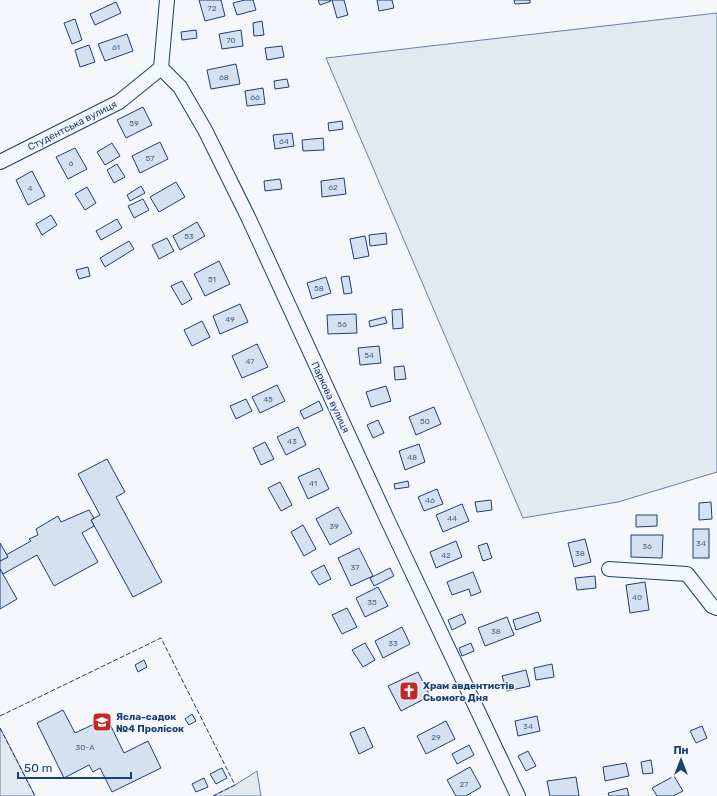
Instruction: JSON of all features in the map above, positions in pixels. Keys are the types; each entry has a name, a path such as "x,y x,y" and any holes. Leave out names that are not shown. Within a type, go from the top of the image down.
{"street":[{"path":"161,68 167,0"},
{"name":"Студентська вулиця","path":"0,162 118,102 161,68"},
{"name":"Паркова вулиця","path":"161,68 180,87 205,130 250,219 387,519 518,796"},
{"path":"609,569 687,574 712,606 717,608"}],"shaded area":[{"path":"717,13 717,472 618,502 523,518 326,58"},
{"path":"0,728 5,737 35,796 0,796"},
{"path":"257,771 261,796 213,796 235,785"}],"building":[{"path":"199,0 221,0 225,16 205,21"},
{"path":"253,0 256,10 237,15 233,3"},
{"path":"318,0 331,0 331,1 320,5"},
{"path":"332,0 344,0 348,15 337,18"},
{"path":"377,0 392,0 394,8 379,11"},
{"path":"514,0 530,0 530,3 515,4"},
{"path":"116,2 121,13 95,25 90,14"},
{"path":"75,19 82,40 72,44 64,23"},
{"path":"262,21 264,35 254,36 253,23"},
{"path":"196,30 197,38 182,40 181,32"},
{"path":"241,30 243,46 222,49 219,34"},
{"path":"127,34 133,51 105,61 98,44"},
{"path":"89,45 95,62 80,67 75,50"},
{"path":"282,46 284,57 267,60 265,48"},
{"path":"236,64 240,84 211,89 207,70"},
{"path":"287,79 289,87 275,89 274,81"},
{"path":"263,88 265,104 247,106 245,91"},
{"path":"143,107 152,125 126,138 117,120"},
{"path":"342,121 343,129 329,131 328,123"},
{"path":"292,133 294,146 275,149 273,135"},
{"path":"323,138 324,150 303,151 302,140"},
{"path":"160,142 168,159 140,173 132,156"},
{"path":"112,143 120,156 105,165 97,152"},
{"path":"75,148 87,169 68,179 56,157"},
{"path":"117,164 125,177 114,183 107,170"},
{"path":"32,171 45,196 28,205 16,180"},
{"path":"344,178 346,194 322,197 321,181"},
{"path":"280,179 282,189 265,191 264,181"},
{"path":"176,182 185,197 159,212 150,197"},
{"path":"141,186 145,193 130,201 127,195"},
{"path":"87,187 96,203 85,210 75,194"},
{"path":"143,199 149,210 134,218 128,206"},
{"path":"51,215 57,225 42,235 36,224"},
{"path":"117,219 122,228 101,240 96,231"},
{"path":"197,222 205,236 180,250 173,236"},
{"path":"386,233 387,244 370,246 369,235"},
{"path":"365,236 369,256 354,259 350,239"},
{"path":"167,238 174,251 159,259 152,245"},
{"path":"129,241 134,249 105,267 100,258"},
{"path":"219,261 230,284 205,296 194,274"},
{"path":"88,267 90,276 79,279 76,270"},
{"path":"349,276 352,293 344,294 341,277"},
{"path":"326,277 331,293 312,299 307,283"},
{"path":"182,281 192,299 182,305 171,286"},
{"path":"240,304 248,322 220,334 213,316"},
{"path":"402,309 403,328 393,329 392,310"},
{"path":"356,314 357,333 328,334 327,315"},
{"path":"385,317 387,323 370,327 369,321"},
{"path":"202,321 210,337 192,346 184,330"},
{"path":"257,344 268,367 242,378 232,356"},
{"path":"379,346 381,363 360,365 358,348"},
{"path":"404,366 406,379 395,380 394,367"},
{"path":"277,385 285,401 260,413 252,397"},
{"path":"386,386 391,401 371,407 366,392"},
{"path":"246,399 252,411 236,419 230,406"},
{"path":"319,401 323,410 304,419 300,411"},
{"path":"434,407 441,424 416,435 409,417"},
{"path":"378,420 384,433 373,438 367,425"},
{"path":"298,427 306,445 286,455 277,437"},
{"path":"265,442 274,459 261,465 253,448"},
{"path":"419,444 425,462 405,470 399,451"},
{"path":"107,459 125,492 116,497 162,582 133,597 91,520 100,515 78,474"},
{"path":"319,468 329,489 308,499 298,477"},
{"path":"408,481 409,487 395,489 394,484"},
{"path":"280,482 292,505 281,511 268,488"},
{"path":"437,489 443,504 424,511 418,497"},
{"path":"491,500 492,510 477,512 475,502"},
{"path":"711,502 712,519 699,520 699,503"},
{"path":"462,504 469,521 443,532 436,515"},
{"path":"338,507 352,533 330,545 316,519"},
{"path":"89,510 94,518 91,520 94,526 82,533 98,562 54,586 37,555 3,574 0,569 0,561 8,557 6,555 31,541 29,539 38,535 36,529 58,516 61,522"},
{"path":"636,515 657,515 657,526 636,527"},
{"path":"303,525 316,549 304,556 291,532"},
{"path":"693,529 709,529 709,558 693,558"},
{"path":"631,535 663,535 662,558 631,557"},
{"path":"585,539 591,562 574,567 568,543"},
{"path":"456,541 462,557 436,568 430,552"},
{"path":"0,543 8,557 0,561"},
{"path":"487,543 492,558 483,561 478,546"},
{"path":"359,548 373,576 351,586 338,558"},
{"path":"324,565 331,579 319,585 311,572"},
{"path":"390,568 394,576 374,586 370,578"},
{"path":"0,569 17,599 0,609"},
{"path":"473,572 481,592 471,596 469,589 452,595 447,582"},
{"path":"595,576 596,588 577,590 575,578"},
{"path":"645,582 649,610 630,613 626,585"},
{"path":"378,587 388,606 365,617 356,598"},
{"path":"347,608 357,627 342,634 332,615"},
{"path":"538,612 541,621 516,630 513,620"},
{"path":"462,614 466,623 452,630 448,620"},
{"path":"507,617 514,635 485,646 478,628"},
{"path":"402,627 410,644 383,658 375,641"},
{"path":"365,643 375,660 363,667 352,650"},
{"path":"471,643 474,651 462,656 459,648"},
{"path":"144,660 147,667 138,672 135,665"},
{"path":"552,664 554,677 536,680 534,668"},
{"path":"526,670 530,686 507,691 502,676"},
{"name":"Храм авдентистів Сьомого Дня","path":"418,672 430,696 401,711 388,686"},
{"path":"63,710 75,733 107,718 124,753 148,741 161,768 112,792 100,768 93,772 89,765 64,778 37,723"},
{"path":"192,714 196,721 189,725 185,719"},
{"path":"537,716 540,731 518,736 515,721"},
{"path":"446,721 455,739 426,754 417,736"},
{"path":"702,726 707,738 696,743 690,731"},
{"path":"364,727 373,747 359,754 350,733"},
{"path":"469,745 474,755 457,764 452,754"},
{"path":"528,751 536,766 526,771 518,756"},
{"path":"651,760 653,773 643,774 641,762"},
{"path":"626,763 629,776 605,781 603,767"},
{"path":"470,767 481,787 466,796 456,796 447,780"},
{"path":"222,768 227,778 216,784 210,774"},
{"path":"674,776 683,791 673,796 657,796 652,788"},
{"path":"576,777 579,796 550,796 547,781"},
{"path":"204,778 208,787 196,792 192,784"},
{"path":"627,788 629,796 609,796 608,793"}],"fence":[{"path":"0,716 161,638 235,785 213,796"},
{"path":"0,728 35,796"}],"place":[{"name":"Храм авдентистів Сьомого Дня","path":"409,691"},
{"name":"Ясла-садок №4 Пролісок","path":"102,722"}]}
